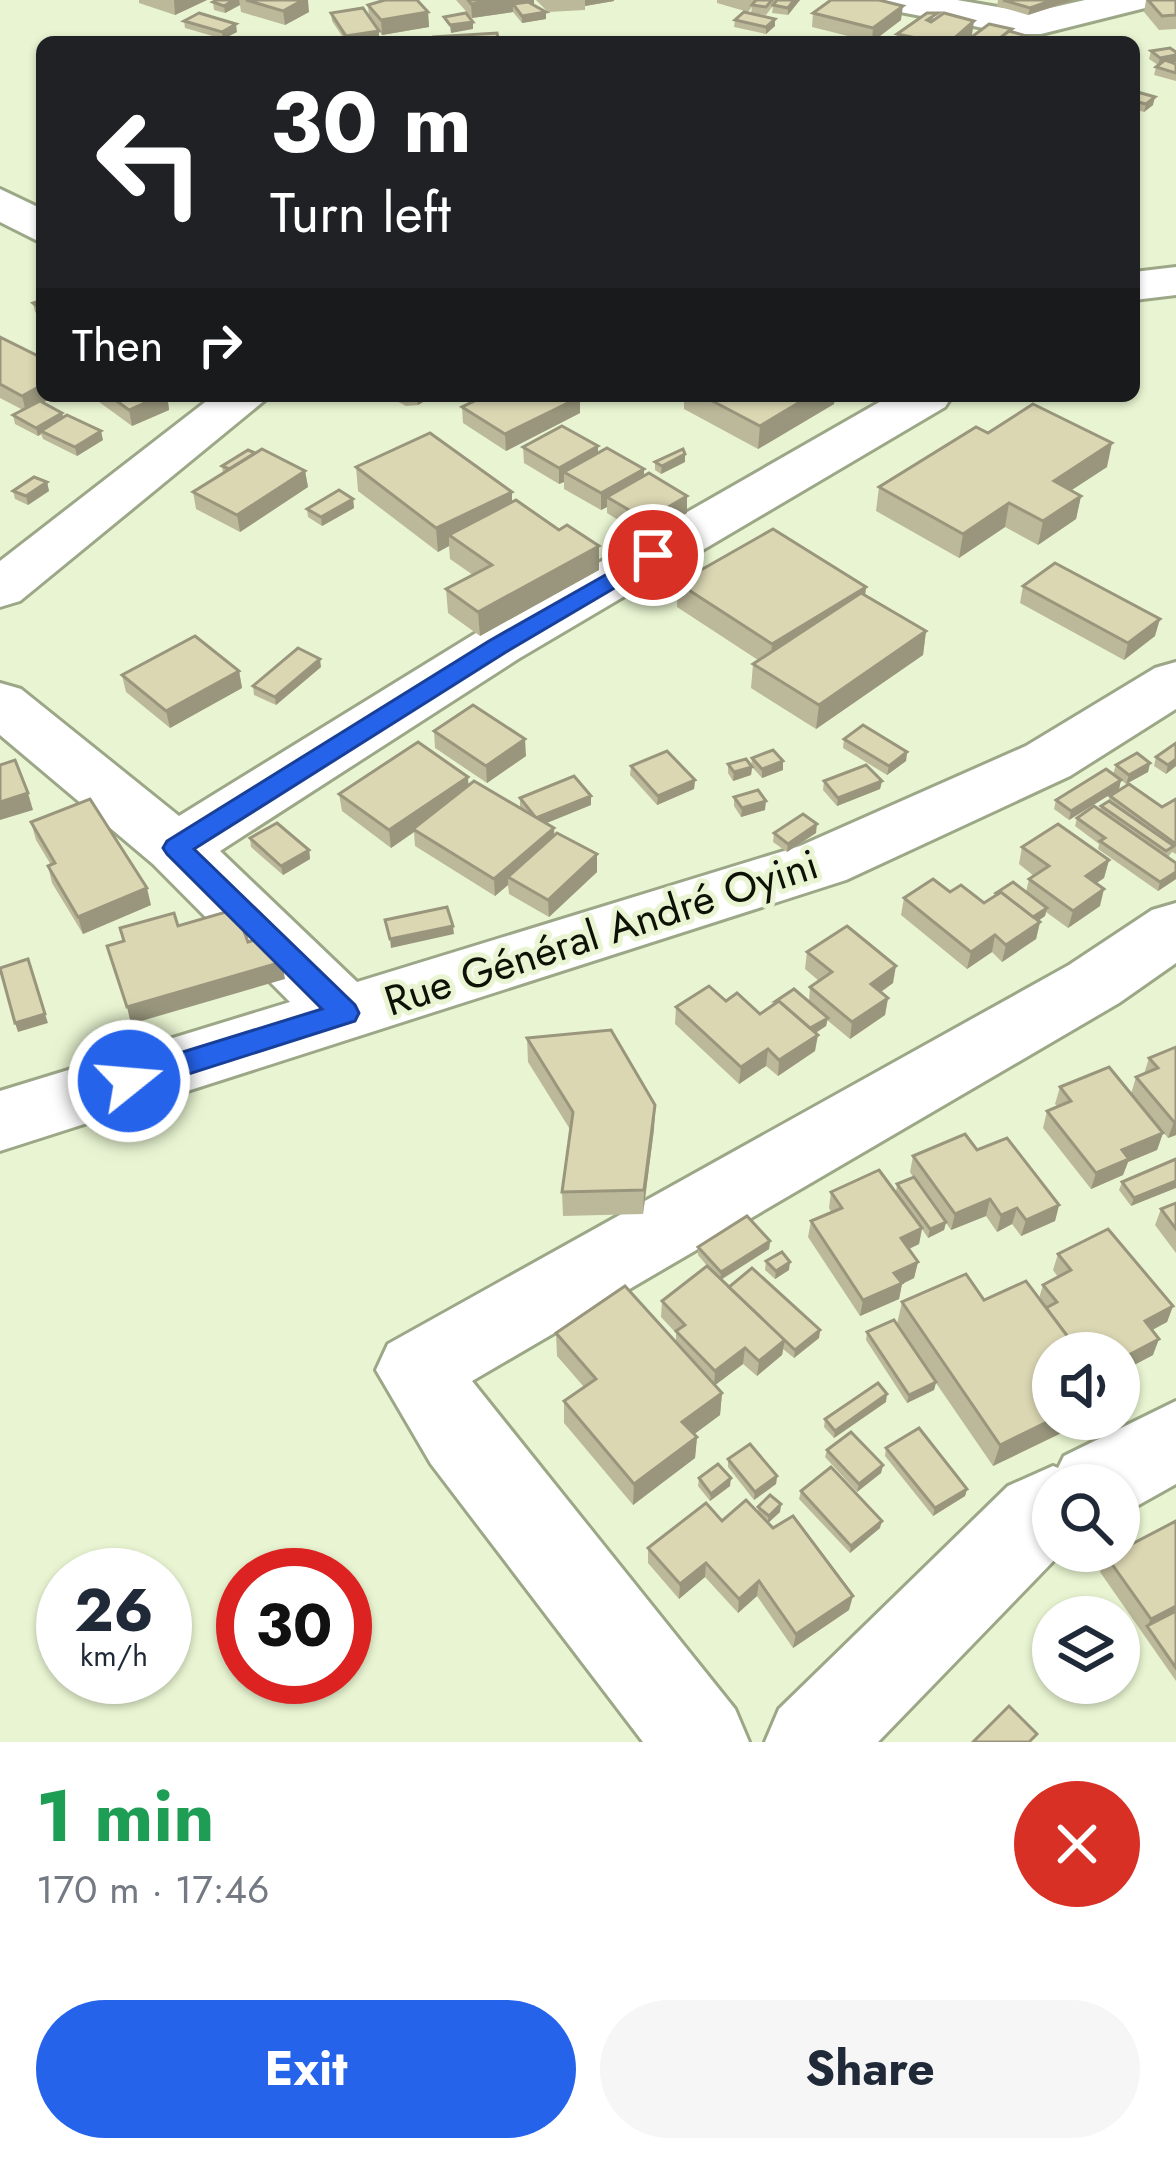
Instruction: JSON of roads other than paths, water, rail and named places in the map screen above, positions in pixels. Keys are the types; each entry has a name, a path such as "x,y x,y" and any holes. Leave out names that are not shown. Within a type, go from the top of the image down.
{"street":[{"path":"895,0 1028,22 1132,0"},
{"path":"0,202 36,225"},
{"path":"1140,285 1176,281"},
{"path":"0,590 237,402"},
{"path":"176,848 497,646 917,402"},
{"name":"Rue Général André Oyini","path":"0,1121 824,863 1048,761 1176,682"},
{"path":"0,703 176,848 344,1013"},
{"path":"702,1742 461,1437 417,1370 1094,983 1176,928"},
{"path":"1094,983 1176,972"},
{"path":"1132,1464 1176,1440"},
{"path":"812,1742 1032,1522"}]}
